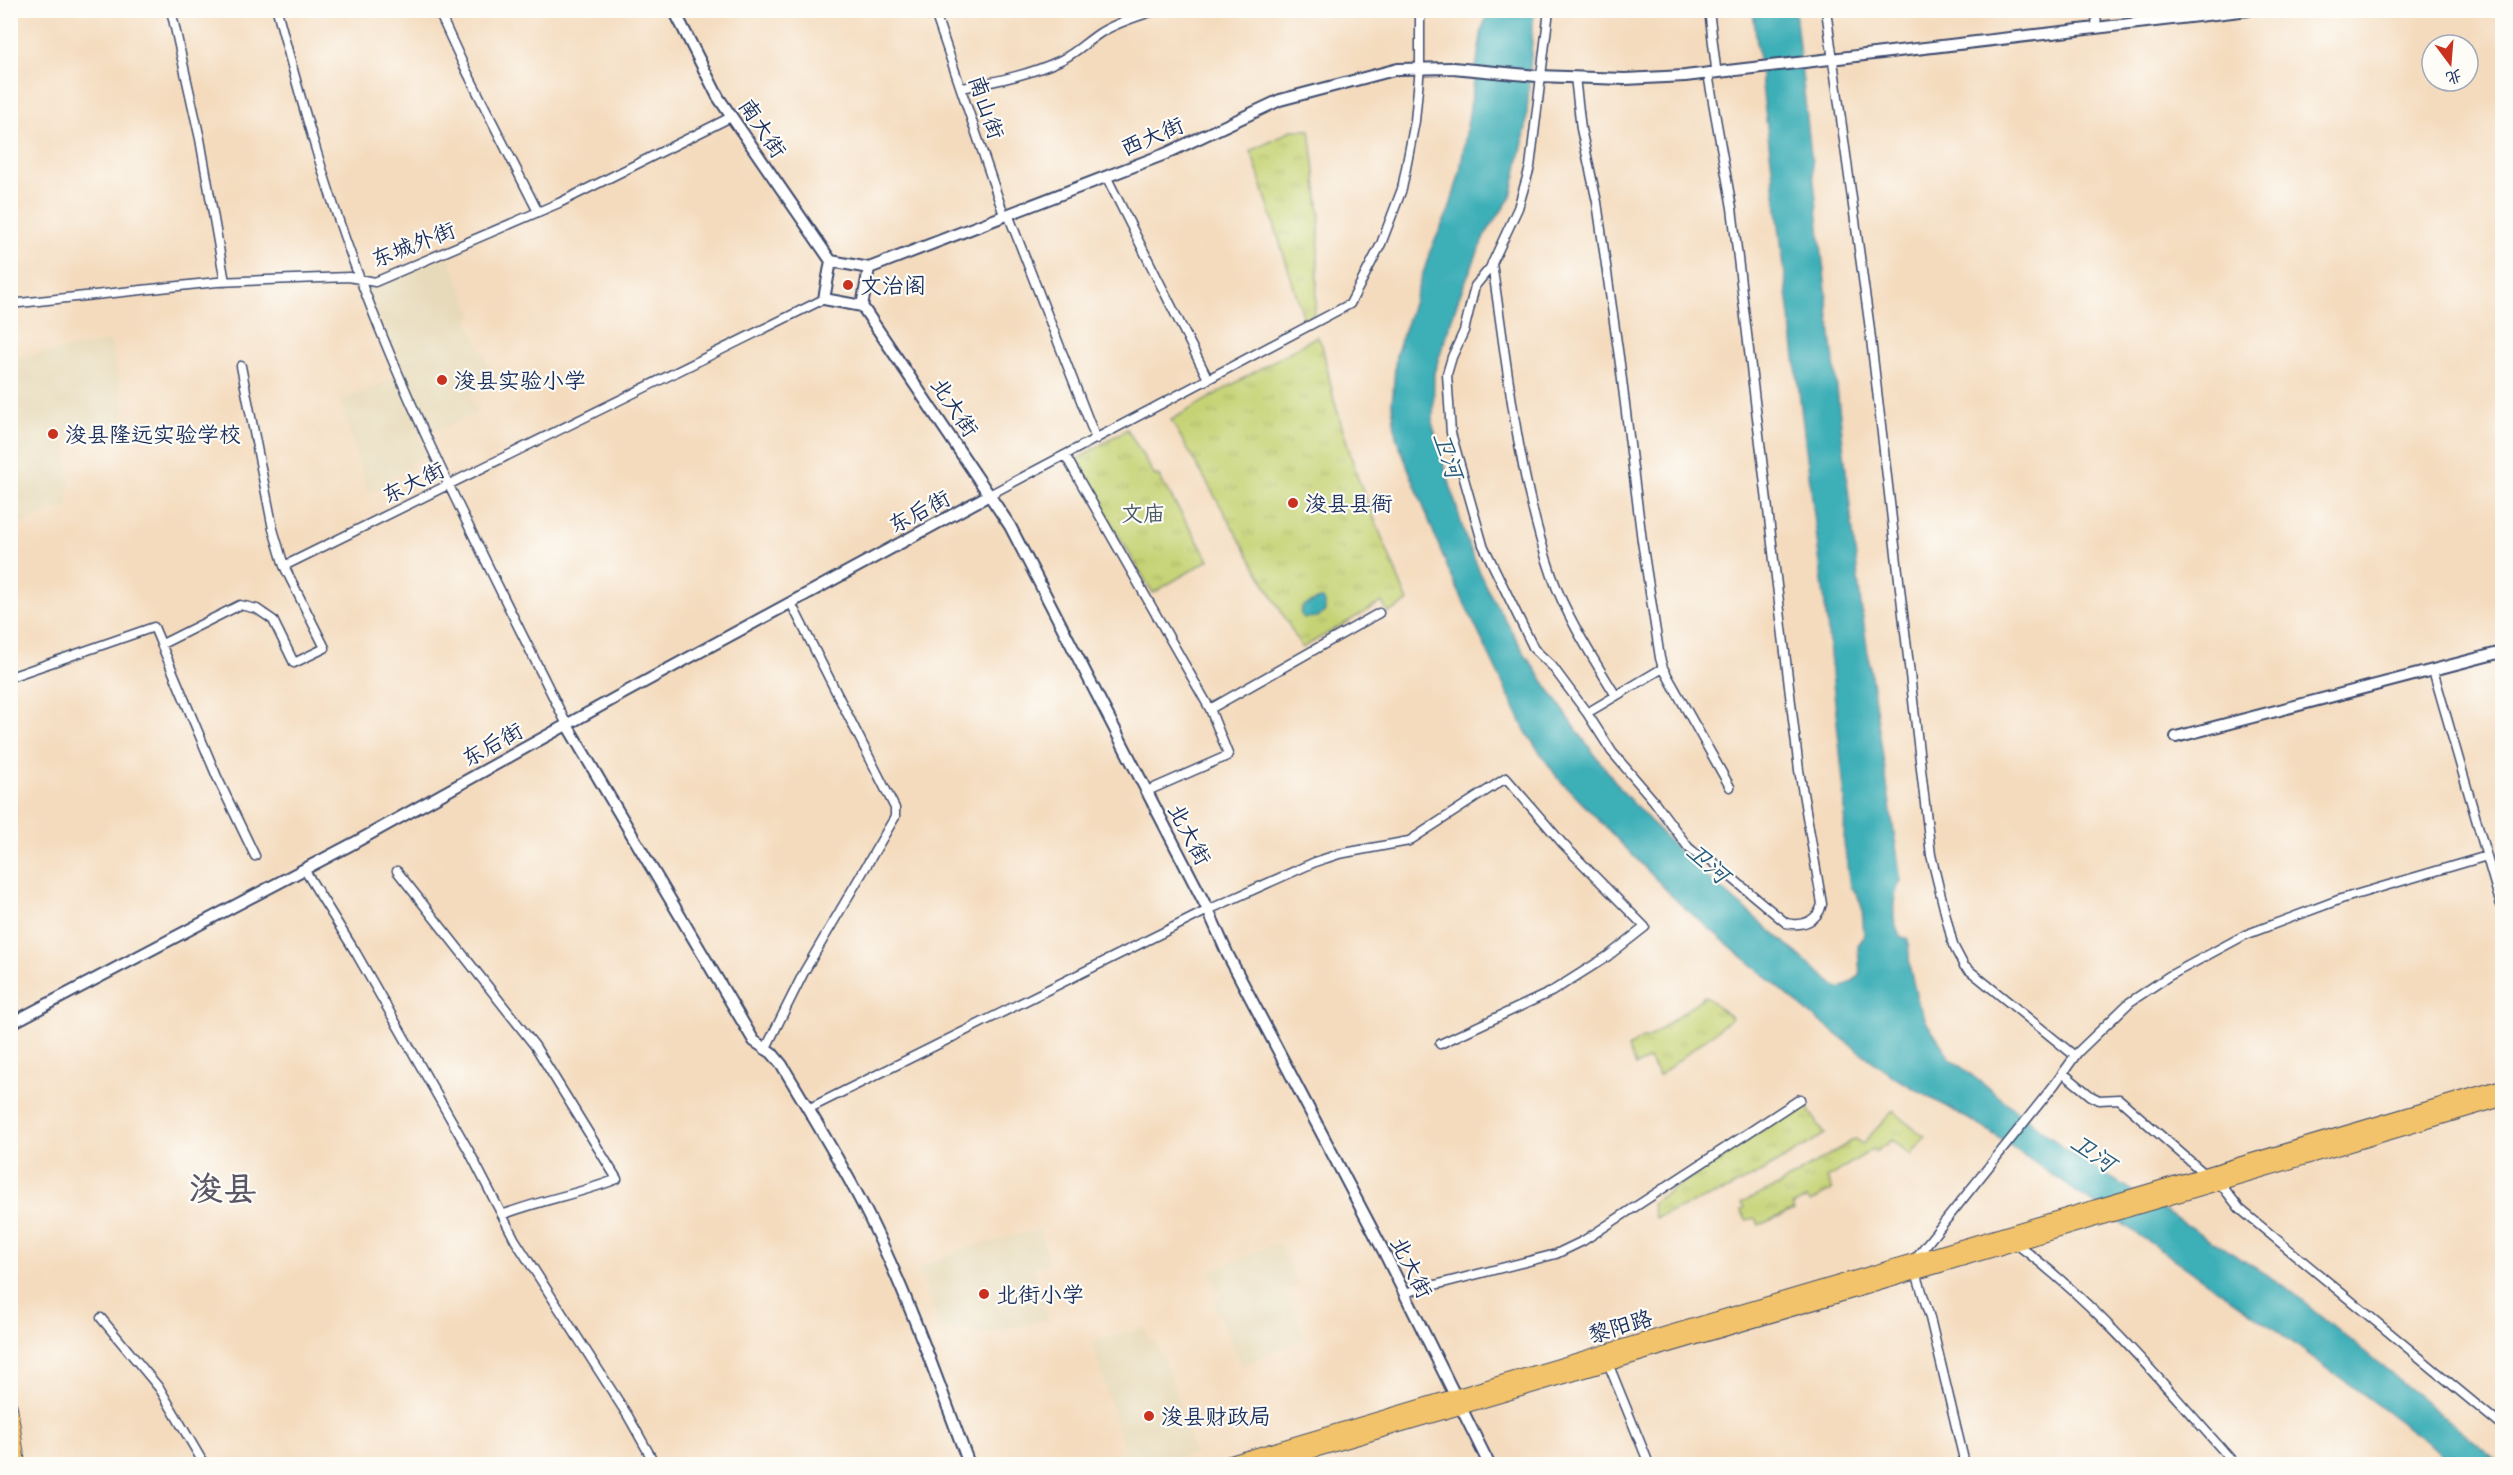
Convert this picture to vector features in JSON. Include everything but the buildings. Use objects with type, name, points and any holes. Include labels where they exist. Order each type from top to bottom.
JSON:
[{"type":"main road","points":[[2204,1179],[2502,1087]]},
{"type":"main road","points":[[2204,1179],[2219,1182],[2502,1099]]},
{"type":"main road","name":"黎阳路","points":[[1267,1464],[1458,1402],[2023,1237],[2204,1179]]},
{"type":"main road","name":"黎阳路","points":[[1227,1464],[1608,1364],[1914,1267]]},
{"type":"main road","points":[[10,1407],[18,1464]]},
{"type":"street","points":[[171,10],[200,139],[225,282]]},
{"type":"street","points":[[277,10],[303,107],[360,280],[405,391],[567,725],[754,1041],[782,1065],[846,1173],[882,1245],[921,1338],[969,1464]]},
{"type":"street","name":"南大街","points":[[674,10],[703,69],[731,117],[831,261]]},
{"type":"street","name":"南山街","points":[[934,10],[1006,215],[1096,439]]},
{"type":"street","points":[[962,88],[1017,77],[1040,69],[1064,58],[1098,34],[1156,10]]},
{"type":"street","points":[[991,494],[1350,304],[1357,294],[1402,189],[1415,122],[1420,67],[1420,10]]},
{"type":"street","points":[[1549,10],[1530,167],[1518,208],[1492,263],[1475,286],[1464,331],[1449,365],[1447,374],[1451,433],[1483,545],[1534,649],[1552,666],[1587,713],[1612,752],[1696,855],[1708,858],[1786,923],[1796,925],[1810,921],[1820,911],[1822,904],[1797,758],[1732,208],[1712,71],[1709,10]]},
{"type":"street","points":[[1826,10],[1869,322],[1931,855],[1953,945],[1964,966],[2075,1056]]},
{"type":"street","points":[[2096,28],[2097,10]]},
{"type":"street","name":"西大街","points":[[869,268],[1165,153],[1280,100],[1398,69],[1456,68],[1540,76],[1625,79],[1732,71],[2249,10]]},
{"type":"street","points":[[443,12],[462,63],[538,212]]},
{"type":"street","points":[[1575,77],[1581,129],[1597,202],[1642,541],[1664,668],[1730,787]]},
{"type":"street","name":"东城外街","points":[[10,304],[225,282],[349,277],[375,282],[538,212],[731,117]]},
{"type":"street","points":[[1106,176],[1208,379]]},
{"type":"street","points":[[831,261],[869,268],[862,306],[824,299],[831,261]]},
{"type":"street","points":[[1492,263],[1518,435],[1541,540],[1552,578],[1616,696]]},
{"type":"street","name":"东大街","points":[[285,566],[824,299]]},
{"type":"street","name":"北大街","points":[[862,306],[991,494],[1029,561],[1145,792],[1208,910],[1228,955],[1404,1293],[1489,1464]]},
{"type":"street","points":[[162,644],[240,605],[257,609],[273,620],[294,663],[325,648],[285,566],[273,530],[242,366]]},
{"type":"street","points":[[1065,455],[1210,709],[1228,754],[1145,792]]},
{"type":"street","name":"东后街","points":[[10,1024],[304,869],[991,494]]},
{"type":"street","points":[[765,1050],[804,972],[895,817],[895,808],[791,603]]},
{"type":"street","points":[[1210,709],[1379,613]]},
{"type":"street","points":[[10,677],[154,627],[217,777],[255,856]]},
{"type":"street","points":[[2176,737],[2502,652]]},
{"type":"street","points":[[1587,713],[1664,668]]},
{"type":"street","points":[[2433,670],[2502,909]]},
{"type":"street","points":[[808,1109],[1208,910],[1315,862],[1339,854],[1409,841],[1506,778],[1563,844],[1645,927],[1608,956],[1551,992],[1440,1044]]},
{"type":"street","points":[[1965,1464],[1930,1318],[1914,1267],[2075,1056],[2130,1002],[2169,976],[2245,935],[2341,899],[2487,856]]},
{"type":"street","points":[[304,869],[356,953],[502,1215],[655,1464]]},
{"type":"street","points":[[397,871],[535,1046],[617,1179],[594,1188],[526,1205],[502,1215]]},
{"type":"street","points":[[2063,1073],[2099,1100],[2118,1099],[2204,1179]]},
{"type":"street","points":[[1404,1293],[1556,1254],[1583,1241],[1800,1099]]},
{"type":"street","points":[[2219,1182],[2240,1209],[2502,1426]]},
{"type":"street","points":[[2023,1237],[2049,1268],[2134,1351],[2235,1464]]},
{"type":"street","points":[[101,1318],[160,1389],[204,1464]]},
{"type":"street","points":[[1608,1364],[1649,1464]]},
{"type":"shaded area","name":"浚县实验小学","points":[[448,255],[474,316],[468,319],[497,385],[470,396],[478,414],[419,438],[426,456],[410,462],[412,468],[392,476],[394,483],[368,493],[340,400],[404,374],[367,290]]},
{"type":"shaded area","name":"浚县隆远实验学校","points":[[111,341],[127,428],[64,439],[70,479],[67,506],[11,527],[11,358]]},
{"type":"shaded area","name":"北街小学","points":[[1040,1229],[1048,1262],[1034,1267],[1048,1320],[982,1334],[940,1329],[918,1268],[967,1248]]},
{"type":"shaded area","points":[[1279,1242],[1298,1285],[1285,1291],[1305,1338],[1241,1366],[1213,1301],[1221,1297],[1210,1271]]},
{"type":"shaded area","name":"浚县财政局","points":[[1145,1327],[1149,1340],[1154,1339],[1172,1379],[1194,1454],[1159,1464],[1128,1464],[1092,1342]]},
{"type":"green space","points":[[1291,130],[1310,130],[1320,214],[1316,304],[1313,315],[1304,319],[1251,151]]},
{"type":"green space","name":"浚县县衙","points":[[1317,336],[1322,345],[1334,400],[1357,476],[1408,602],[1388,613],[1382,602],[1302,648],[1171,420]]},
{"type":"green space","name":"文庙","points":[[1127,429],[1155,476],[1158,475],[1209,560],[1153,593],[1074,461]]},
{"type":"green space","points":[[1705,996],[1732,1018],[1659,1076],[1649,1059],[1636,1066],[1628,1048],[1642,1038],[1648,1038]]},
{"type":"green space","points":[[1804,1103],[1825,1134],[1727,1190],[1655,1218],[1652,1203]]},
{"type":"green space","points":[[1893,1111],[1925,1137],[1911,1155],[1892,1140],[1875,1152],[1873,1149],[1827,1178],[1832,1190],[1810,1202],[1807,1198],[1792,1206],[1794,1210],[1759,1225],[1755,1218],[1746,1220],[1741,1210],[1744,1208],[1741,1203],[1778,1186],[1855,1139],[1862,1144]]},
{"type":"water","points":[[1489,11],[1534,11],[1526,128],[1511,197],[1485,235],[1459,297],[1434,373],[1433,426],[1465,536],[1486,587],[1525,654],[1583,739],[1623,792],[1683,856],[1835,986],[1840,989],[1860,976],[1858,945],[1864,937],[1862,907],[1857,894],[1850,887],[1844,842],[1845,800],[1826,614],[1753,11],[1795,11],[1861,605],[1901,881],[1896,893],[1895,923],[1900,936],[1908,939],[1910,969],[1918,1003],[1927,1023],[1950,1058],[2068,1151],[2286,1287],[2501,1464],[2450,1464],[2427,1442],[2273,1328],[1986,1129],[1894,1077],[1811,1015],[1678,902],[1557,777],[1526,732],[1448,569],[1396,437],[1392,404],[1396,355],[1431,249],[1449,210],[1460,172],[1482,29]]},
{"type":"water","points":[[1323,599],[1325,603],[1325,611],[1318,617],[1304,618],[1300,613],[1303,606]]},
{"type":"place","name":"文治阁","points":[[848,285]]},
{"type":"place","name":"浚县实验小学","points":[[442,380]]},
{"type":"place","name":"浚县隆远实验学校","points":[[53,434]]},
{"type":"place","name":"浚县县衙","points":[[1293,503]]},
{"type":"place","name":"北街小学","points":[[984,1294]]},
{"type":"place","name":"浚县财政局","points":[[1149,1416]]},
{"type":"district","name":"浚县","points":[[223,1188]]},
{"type":"water label","name":"卫河","points":[[1448,455]]},
{"type":"water label","name":"卫河","points":[[1708,863]]},
{"type":"water label","name":"卫河","points":[[2093,1153]]}]
